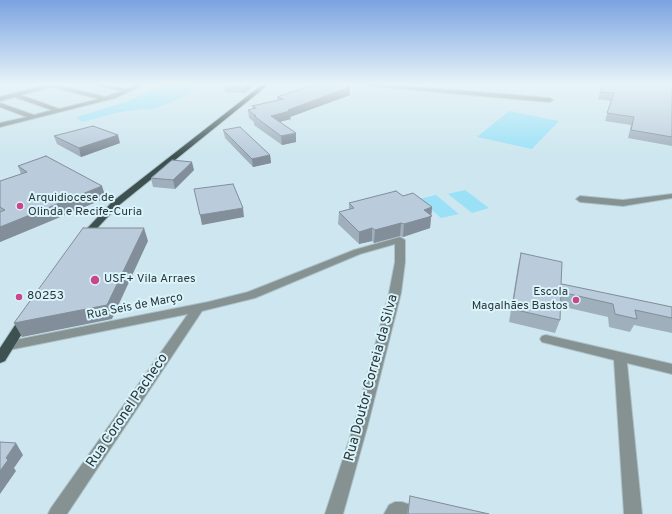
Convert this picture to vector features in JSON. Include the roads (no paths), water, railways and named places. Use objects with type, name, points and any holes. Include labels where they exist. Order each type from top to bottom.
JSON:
[{"type":"main road","points":[[76,244],[115,204],[236,108]]},
{"type":"main road","points":[[0,358],[29,313]]},
{"type":"street","points":[[8,108],[34,117]]},
{"type":"street","points":[[52,108],[60,111]]},
{"type":"street","points":[[0,125],[72,108]]},
{"type":"street","points":[[580,199],[623,203],[672,196]]},
{"type":"street","name":"Rua Seis de Março","points":[[9,345],[198,308],[251,295],[357,252],[400,240]]},
{"type":"street","name":"Rua Doutor Correia da Silva","points":[[334,514],[360,428],[395,293],[400,262],[400,240]]},
{"type":"street","name":"Rua Coronel Pacheco","points":[[57,514],[198,308]]},
{"type":"street","points":[[546,339],[672,369]]},
{"type":"street","points":[[620,356],[633,514]]},
{"type":"street","points":[[393,514],[396,511],[402,511],[414,514]]},
{"type":"place","name":"Arquidiocese de Olinda e Recife-Curia","points":[[20,206]]},
{"type":"place","name":"USF+ Vila Arraes","points":[[95,280]]},
{"type":"place","name":"80253","points":[[19,297]]},
{"type":"place","name":"Escola Magalhães Bastos","points":[[576,300]]}]
